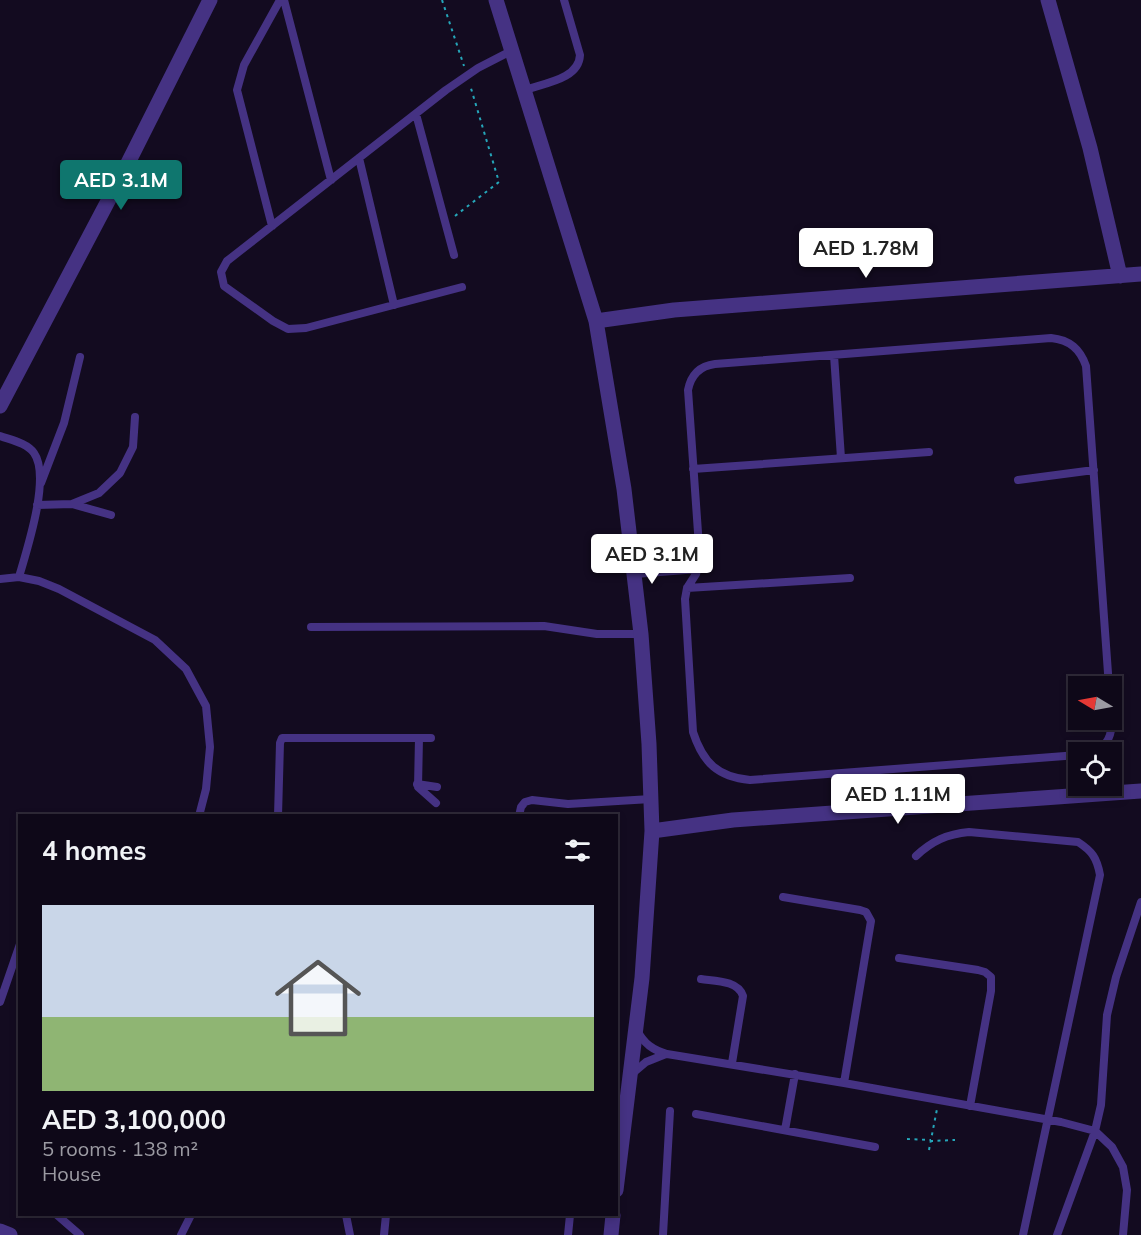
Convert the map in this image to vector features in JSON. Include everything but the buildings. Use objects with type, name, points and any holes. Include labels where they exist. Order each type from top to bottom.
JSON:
[{"type":"street","points":[[0,406],[127,165],[210,0]]},
{"type":"street","points":[[496,0],[596,321],[624,489],[635,574],[641,633],[652,831],[648,904],[636,1027],[618,1173]]},
{"type":"street","points":[[1048,0],[1090,148],[1120,276]]},
{"type":"street","points":[[596,321],[674,310],[1141,274]]},
{"type":"street","points":[[652,831],[733,820],[1141,791]]},
{"type":"street","points":[[611,1235],[614,1216]]},
{"type":"street","points":[[0,1232],[10,1235]]},
{"type":"lane","points":[[282,0],[331,180]]},
{"type":"lane","points":[[272,226],[237,90],[244,64],[282,0]]},
{"type":"lane","points":[[525,90],[567,75],[575,71],[580,64],[580,55],[564,0]]},
{"type":"lane","points":[[462,287],[306,328],[288,329],[224,286],[220,273],[227,261],[467,75],[513,50]]},
{"type":"lane","points":[[416,114],[454,255]]},
{"type":"lane","points":[[359,158],[394,305]]},
{"type":"lane","points":[[1068,756],[750,780],[734,779],[719,772],[707,761],[698,748],[693,732],[685,609],[687,588],[700,561],[688,390],[693,375],[699,369],[715,364],[1052,338],[1070,343],[1078,349],[1086,366],[1108,676]]},
{"type":"lane","points":[[834,355],[841,458]]},
{"type":"lane","points":[[40,487],[64,423],[80,357]]},
{"type":"lane","points":[[72,504],[99,493],[120,473],[133,447],[135,417]]},
{"type":"lane","points":[[0,436],[26,446],[34,453],[40,470],[37,505],[19,577]]},
{"type":"lane","points":[[693,468],[929,452]]},
{"type":"lane","points":[[1018,480],[1094,470]]},
{"type":"lane","points":[[37,505],[72,504],[111,516]]},
{"type":"lane","points":[[635,574],[698,569]]},
{"type":"lane","points":[[0,579],[19,577],[39,581],[59,589],[155,640],[186,669],[206,706],[210,747],[206,789],[200,814]]},
{"type":"lane","points":[[687,588],[850,578]]},
{"type":"lane","points":[[310,627],[544,626],[606,635],[641,633]]},
{"type":"lane","points":[[278,814],[282,738],[431,738]]},
{"type":"lane","points":[[419,738],[417,784],[419,790],[436,803]]},
{"type":"lane","points":[[417,784],[437,787]]},
{"type":"lane","points":[[519,814],[525,802],[532,800],[568,804],[651,800]]},
{"type":"lane","points":[[916,856],[940,838],[954,833],[969,832],[1077,842],[1090,849],[1098,861],[1100,875],[1023,1235]]},
{"type":"lane","points":[[783,897],[860,910],[866,912],[871,921],[844,1083]]},
{"type":"lane","points":[[1057,1235],[1095,1131],[1101,1105],[1107,1015],[1116,977],[1141,902]]},
{"type":"lane","points":[[0,1002],[18,950]]},
{"type":"lane","points":[[899,958],[978,970],[991,977],[992,991],[970,1106]]},
{"type":"lane","points":[[700,979],[733,984],[742,990],[732,1064]]},
{"type":"lane","points":[[636,1027],[648,1045],[667,1054],[795,1074],[1047,1120],[1095,1131],[1112,1147],[1123,1167],[1127,1190],[1123,1235]]},
{"type":"lane","points":[[629,1077],[646,1062],[667,1054]]},
{"type":"lane","points":[[785,1130],[795,1074]]},
{"type":"lane","points":[[663,1235],[670,1111]]},
{"type":"lane","points":[[696,1114],[875,1147]]},
{"type":"lane","points":[[58,1216],[80,1235]]},
{"type":"lane","points":[[182,1235],[190,1216]]},
{"type":"lane","points":[[346,1216],[350,1235]]},
{"type":"lane","points":[[384,1235],[386,1216]]},
{"type":"lane","points":[[568,1235],[570,1216]]},
{"type":"path","points":[[442,0],[499,182],[446,223]]},
{"type":"path","points":[[929,1150],[938,1100]]},
{"type":"path","points":[[907,1139],[955,1140]]}]
